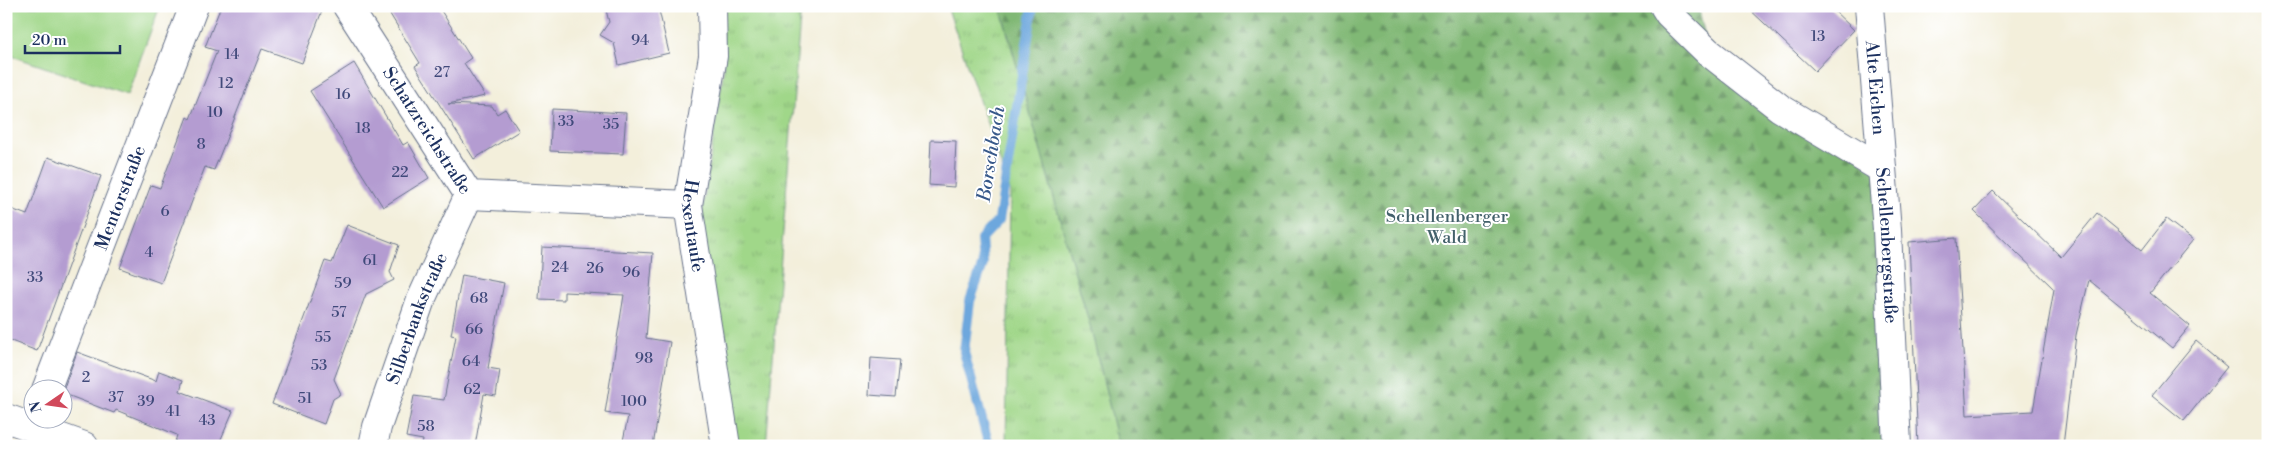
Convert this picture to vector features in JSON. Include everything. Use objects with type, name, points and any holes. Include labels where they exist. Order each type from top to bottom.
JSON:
[{"type":"street","name":"Mentorstraße","points":[[50,380],[194,6]]},
{"type":"street","name":"Schatzreichstraße","points":[[347,6],[469,195],[688,205]]},
{"type":"street","name":"Hexentaufe","points":[[712,6],[713,56],[688,205],[726,446]]},
{"type":"street","name":"Schellenbergstraße","points":[[1664,6],[1706,51],[1780,108],[1882,170],[1897,446]]},
{"type":"street","name":"Alte Eichen","points":[[1869,6],[1882,170]]},
{"type":"street","name":"Silberbankstraße","points":[[373,446],[376,427],[420,302],[469,195]]},
{"type":"street","points":[[6,418],[22,421]]},
{"type":"street","points":[[49,430],[84,446]]},
{"type":"green space","points":[[6,6],[160,6],[127,95],[6,54]]},
{"type":"green space","points":[[720,6],[801,6],[766,446],[734,446],[701,220],[724,68]]},
{"type":"green space","points":[[947,6],[1000,6],[1092,333],[1119,446],[1006,446],[1010,191]]},
{"type":"green space","name":"Schellenberger Wald","points":[[1000,6],[1661,6],[1881,176],[1894,446],[1119,446],[1092,333]]},
{"type":"green space","points":[[1667,6],[1698,6],[1706,40]]},
{"type":"building","points":[[221,6],[308,6],[322,11],[302,63],[262,49],[214,170],[205,167],[161,283],[120,268],[151,185],[160,188],[187,117],[190,119],[217,51],[205,47]]},
{"type":"building","points":[[385,6],[438,6],[471,58],[464,63],[485,96],[448,104],[492,106],[497,114],[505,109],[519,131],[474,159],[415,66],[420,63]]},
{"type":"building","points":[[605,6],[658,6],[669,53],[619,65],[614,43],[600,35],[609,22]]},
{"type":"building","points":[[1746,6],[1829,6],[1854,30],[1815,71]]},
{"type":"building","points":[[354,63],[403,145],[408,142],[429,178],[383,207],[310,91]]},
{"type":"building","points":[[552,109],[626,113],[623,154],[550,151]]},
{"type":"building","points":[[931,140],[956,141],[954,187],[929,185]]},
{"type":"building","points":[[48,157],[101,176],[37,351],[6,339],[6,207],[27,215]]},
{"type":"building","points":[[1993,191],[2061,257],[2097,213],[2142,250],[2166,219],[2193,240],[2150,293],[2190,326],[2172,348],[2089,280],[2076,335],[2063,446],[1918,446],[1909,242],[1956,238],[1967,415],[2033,411],[2054,289],[1974,211]]},
{"type":"building","points":[[347,225],[399,245],[390,272],[394,280],[366,294],[334,379],[341,394],[333,399],[324,424],[272,404],[325,261],[332,263]]},
{"type":"building","points":[[542,247],[653,253],[646,338],[670,342],[653,446],[622,446],[628,416],[605,413],[624,295],[564,292],[564,300],[539,299]]},
{"type":"building","points":[[462,275],[504,283],[488,368],[500,370],[496,396],[484,394],[475,446],[422,446],[423,440],[406,437],[414,396],[444,400],[456,336],[451,335]]},
{"type":"building","points":[[2196,341],[2227,367],[2184,421],[2152,395]]},
{"type":"building","points":[[77,352],[156,381],[159,371],[183,380],[180,391],[233,411],[218,446],[174,446],[177,435],[116,410],[114,413],[72,397],[72,380],[67,380]]},
{"type":"building","points":[[871,358],[900,360],[896,397],[869,395]]},
{"type":"waterway","name":"Borschbach","points":[[989,446],[964,352],[970,301],[983,264],[981,239],[999,220],[1033,6]]}]
